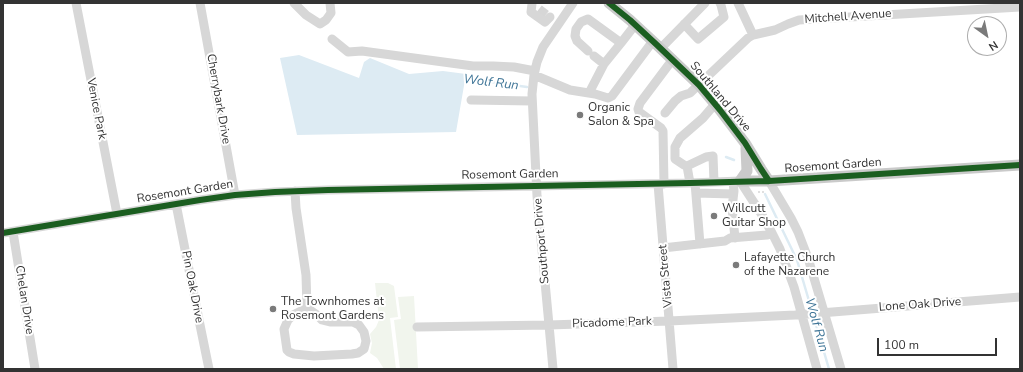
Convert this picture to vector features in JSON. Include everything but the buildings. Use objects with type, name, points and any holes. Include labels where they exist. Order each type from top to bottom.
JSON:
[{"type":"main road","name":"Southland Drive","points":[[609,3],[657,44],[699,85],[745,143],[761,169],[769,186]]},
{"type":"main road","name":"Southland Drive","points":[[737,181],[747,171],[745,143]]},
{"type":"main road","name":"Rosemont Garden","points":[[737,181],[769,186],[1020,165]]},
{"type":"street","name":"Venice Park","points":[[76,3],[117,214]]},
{"type":"street","name":"Cherrybark Drive","points":[[200,3],[235,195]]},
{"type":"street","points":[[294,3],[306,15],[320,24],[326,20],[331,13],[330,3]]},
{"type":"street","points":[[332,39],[348,52],[362,51],[473,66],[514,67],[534,73],[570,90],[589,92],[608,98],[612,96],[657,44],[684,24],[705,3]]},
{"type":"street","points":[[684,24],[698,39],[724,17],[720,3]]},
{"type":"street","points":[[738,3],[753,35]]},
{"type":"street","points":[[534,5],[531,12],[540,19],[544,22],[549,17],[559,24]]},
{"type":"street","points":[[570,7],[581,22]]},
{"type":"street","name":"Southport Drive","points":[[553,369],[537,186],[532,94],[534,73],[543,48],[570,7]]},
{"type":"street","name":"Mitchell Avenue","points":[[665,115],[675,101],[681,96],[689,94],[742,43],[753,35],[775,30],[799,20],[1020,7]]},
{"type":"street","points":[[604,64],[577,41],[575,36],[576,29],[581,22],[588,19],[621,43]]},
{"type":"street","points":[[589,92],[604,64],[635,25]]},
{"type":"street","points":[[661,128],[640,112],[638,107],[672,59]]},
{"type":"street","points":[[470,100],[532,101]]},
{"type":"street","points":[[675,158],[675,147],[680,138],[703,118],[715,104]]},
{"type":"street","name":"Vista Street","points":[[665,115],[661,128],[663,131],[661,184],[663,248],[673,369]]},
{"type":"street","points":[[687,166],[706,157],[713,156],[714,182]]},
{"type":"street","points":[[663,158],[675,158],[687,166],[696,193],[700,244]]},
{"type":"street","name":"Rosemont Garden","points":[[3,233],[235,195],[295,191],[661,184],[737,181]]},
{"type":"street","points":[[735,238],[732,208],[733,194],[737,181]]},
{"type":"street","points":[[737,181],[772,233],[787,267],[804,314],[817,369]]},
{"type":"street","points":[[769,186],[777,194],[798,232],[808,258],[841,369]]},
{"type":"street","points":[[295,191],[296,208],[302,239],[306,275],[307,308]]},
{"type":"street","points":[[696,193],[733,194]]},
{"type":"street","name":"Pin Oak Drive","points":[[176,204],[210,369]]},
{"type":"street","name":"Chelan Drive","points":[[13,232],[35,369]]},
{"type":"street","points":[[663,248],[725,241],[730,238],[772,233]]},
{"type":"street","name":"Lone Oak Drive","points":[[804,314],[1020,297]]},
{"type":"street","points":[[307,308],[322,320],[330,322],[353,322],[359,324],[364,332],[366,341],[364,349],[358,353],[352,354],[314,356],[294,354],[286,350],[284,329],[288,320],[293,315],[307,308]]},
{"type":"street","name":"Picadome Park","points":[[417,327],[550,325],[804,314]]},
{"type":"path","points":[[755,192],[769,186]]},
{"type":"shaded area","points":[[299,55],[359,78],[364,62],[370,58],[409,74],[443,71],[466,74],[456,132],[297,135],[280,58]]},
{"type":"shaded area","points":[[375,283],[388,283],[394,286],[398,317],[390,318],[396,369],[384,369],[377,358],[370,353],[372,343],[370,334],[376,327],[379,320]]},
{"type":"shaded area","points":[[414,296],[418,369],[400,369],[394,320],[401,319],[398,297]]},
{"type":"waterway","name":"Wolf Run","points":[[463,78],[527,87]]},
{"type":"waterway","name":"Wolf Run","points":[[726,157],[734,160]]},
{"type":"waterway","name":"Wolf Run","points":[[765,194],[797,260],[829,369]]},
{"type":"tunnel","points":[[539,9],[548,16]]},
{"type":"cycle path","points":[[609,3],[630,20],[699,85],[745,143],[769,181]]},
{"type":"cycle path","points":[[3,233],[200,200],[235,195],[275,192],[769,181],[1020,165]]},
{"type":"place","name":"Organic Salon & Spa","points":[[580,115]]},
{"type":"place","name":"Willcutt Guitar Shop","points":[[714,216]]},
{"type":"place","name":"Lafayette Church of the Nazarene","points":[[736,265]]},
{"type":"place","name":"The Townhomes at Rosemont Gardens","points":[[273,309]]}]
